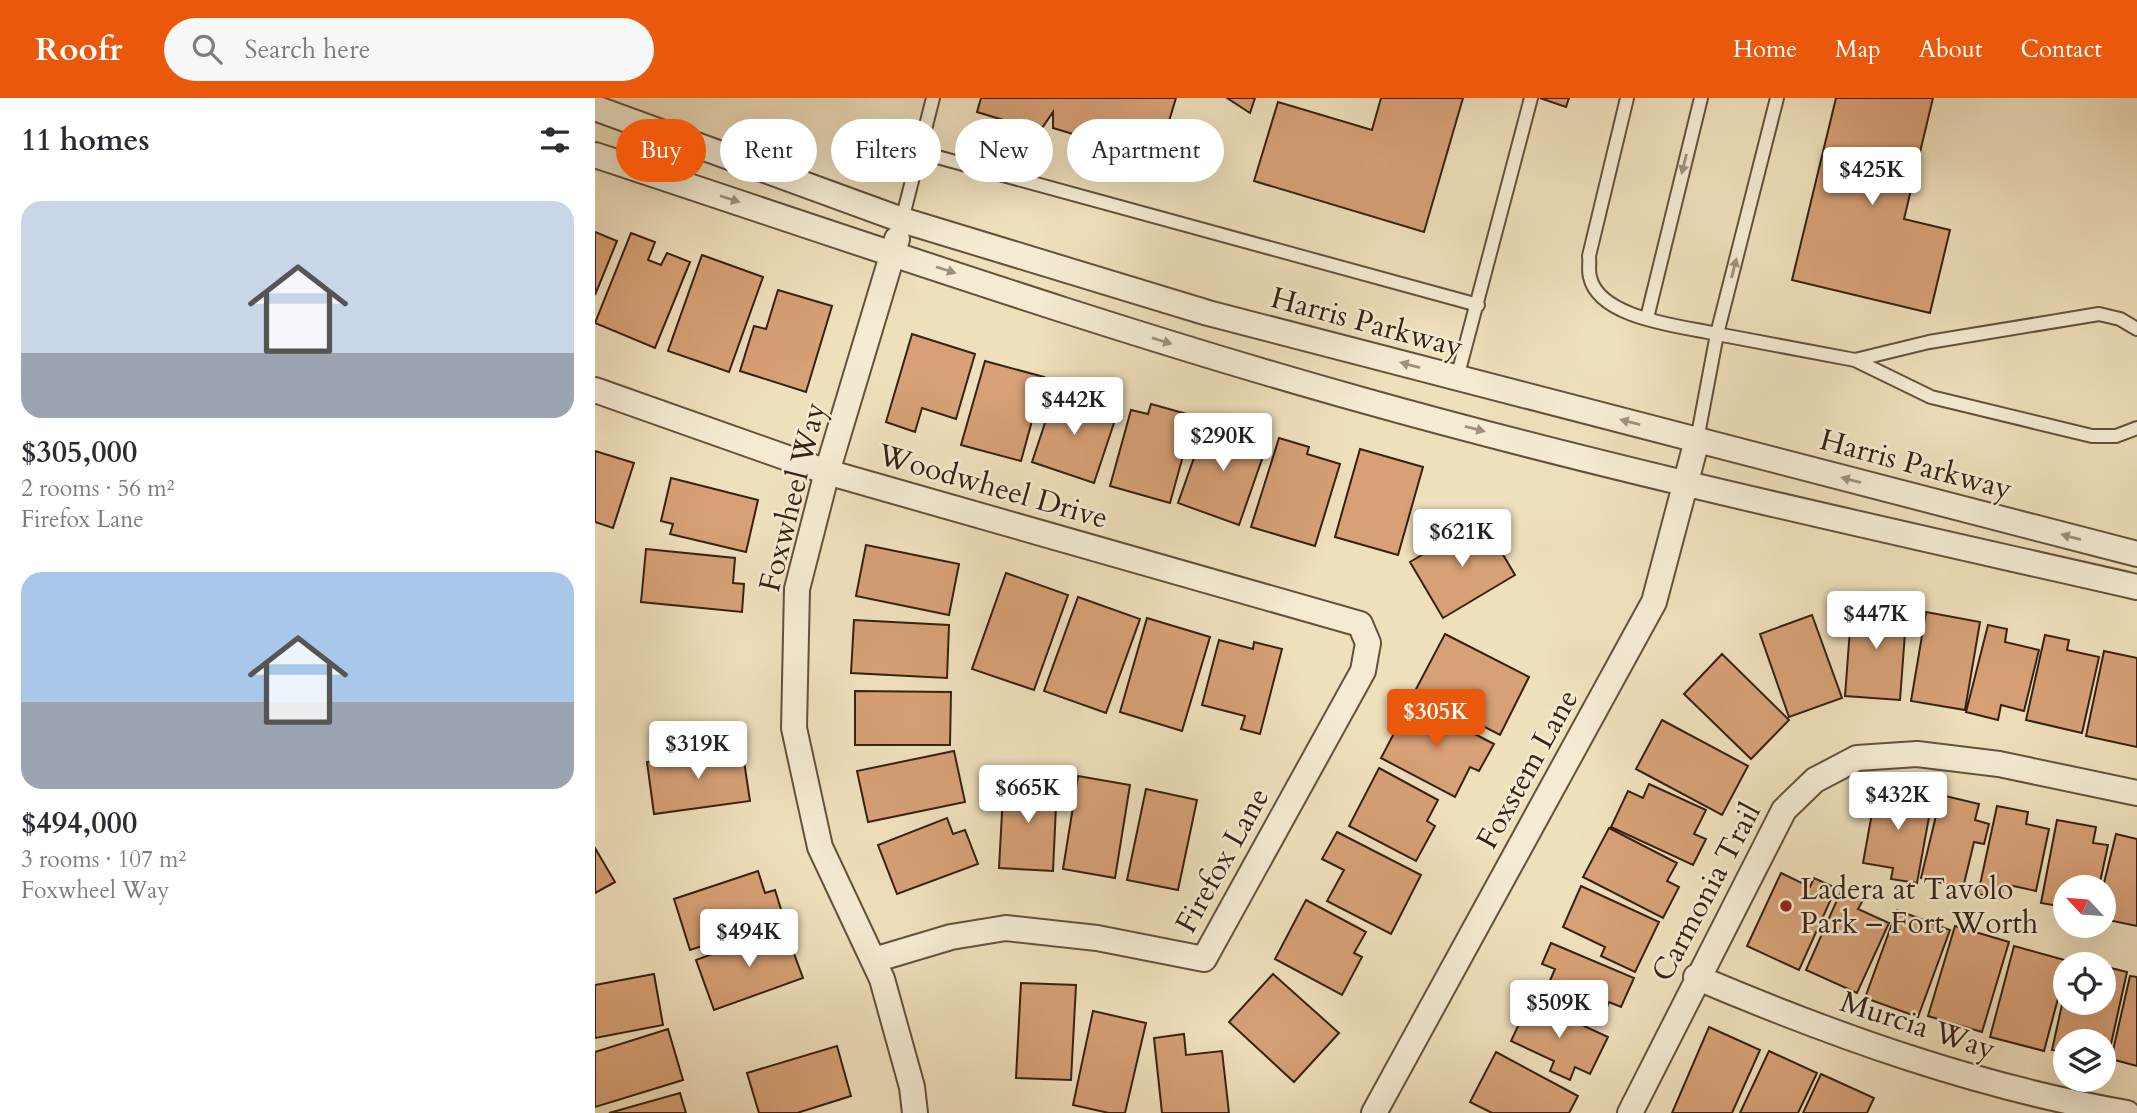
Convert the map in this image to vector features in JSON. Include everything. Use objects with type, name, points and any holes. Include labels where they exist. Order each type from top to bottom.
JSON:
[{"type":"street","name":"Harris Parkway","points":[[595,108],[902,220],[1208,313],[2137,554]]},
{"type":"street","points":[[595,155],[1124,329],[1350,397],[1685,483],[2137,587]]},
{"type":"street","name":"Foxwheel Way","points":[[902,220],[827,472],[797,589],[794,728],[820,847],[882,979],[902,1051],[915,1113]]},
{"type":"street","name":"Woodwheel Drive","points":[[595,390],[827,472],[1360,624],[1368,643]]},
{"type":"street","name":"Foxstem Lane","points":[[1374,1113],[1654,602],[1697,440]]},
{"type":"street","name":"Firefox Lane","points":[[874,960],[951,937],[1006,928],[1097,939],[1205,959],[1363,671],[1368,643]]},
{"type":"street","name":"Carmonia Trail","points":[[1630,1113],[1696,977],[1784,810],[1815,780],[1857,758],[1917,754],[1999,764],[2137,793]]},
{"type":"street","name":"Murcia Way","points":[[1696,977],[1775,1010],[2048,1106],[2127,1113]]},
{"type":"lane","points":[[928,119],[933,98]]},
{"type":"lane","points":[[1457,378],[1531,98]]},
{"type":"lane","points":[[1627,98],[1590,256],[1590,279],[1604,300],[1623,313],[1855,360],[1931,397],[2092,436],[2116,436],[2137,428]]},
{"type":"lane","points":[[1647,318],[1700,98]]},
{"type":"lane","points":[[1697,440],[1717,334],[1777,98]]},
{"type":"lane","points":[[941,158],[1478,305]]},
{"type":"lane","points":[[902,220],[912,182]]},
{"type":"lane","points":[[1855,360],[1929,342],[2099,314],[2120,319],[2137,329]]},
{"type":"building","points":[[981,98],[1176,98],[1170,119],[1067,119],[1067,132],[1053,128],[1053,112],[1048,119],[1000,119],[977,112]]},
{"type":"building","points":[[1227,98],[1255,98],[1250,113]]},
{"type":"building","points":[[1381,98],[1463,98],[1424,232],[1254,181],[1278,102],[1372,130]]},
{"type":"building","points":[[1540,98],[1569,98],[1566,107]]},
{"type":"building","points":[[1836,98],[1933,98],[1904,219],[1950,230],[1930,313],[1792,280]]},
{"type":"building","points":[[595,232],[617,241],[595,295]]},
{"type":"building","points":[[631,233],[655,242],[648,260],[661,265],[667,253],[690,262],[655,348],[595,323]]},
{"type":"building","points":[[702,255],[763,277],[729,372],[668,351]]},
{"type":"building","points":[[778,290],[832,306],[806,392],[740,371],[754,326],[766,329]]},
{"type":"building","points":[[912,334],[975,354],[956,419],[922,408],[915,432],[886,422]]},
{"type":"building","points":[[985,361],[1044,377],[1021,461],[961,445]]},
{"type":"building","points":[[1056,390],[1094,403],[1092,409],[1116,417],[1094,483],[1032,462]]},
{"type":"building","points":[[1151,404],[1194,416],[1170,503],[1110,486],[1131,410],[1148,414]]},
{"type":"building","points":[[1207,421],[1268,442],[1239,525],[1178,503]]},
{"type":"building","points":[[1279,438],[1309,447],[1307,454],[1340,464],[1315,546],[1251,527]]},
{"type":"building","points":[[1360,449],[1423,467],[1398,555],[1335,537]]},
{"type":"building","points":[[595,451],[634,463],[613,528],[595,522]]},
{"type":"building","points":[[671,478],[758,500],[746,552],[670,534],[673,524],[661,521]]},
{"type":"building","points":[[1482,519],[1515,575],[1443,618],[1410,562]]},
{"type":"building","points":[[866,545],[959,564],[949,615],[856,596]]},
{"type":"building","points":[[646,549],[735,558],[733,583],[744,584],[742,612],[641,602]]},
{"type":"building","points":[[1006,573],[1068,595],[1034,690],[972,669]]},
{"type":"building","points":[[1078,597],[1140,619],[1106,713],[1044,691]]},
{"type":"building","points":[[1852,602],[1907,606],[1900,700],[1845,696]]},
{"type":"building","points":[[1926,612],[1980,622],[1965,710],[1911,701]]},
{"type":"building","points":[[1812,615],[1842,698],[1789,717],[1760,634]]},
{"type":"building","points":[[1147,618],[1210,637],[1182,731],[1120,712]]},
{"type":"building","points":[[854,620],[949,625],[947,678],[851,673]]},
{"type":"building","points":[[1988,625],[2007,629],[2005,642],[2039,650],[2024,711],[2001,705],[1998,720],[1966,712]]},
{"type":"building","points":[[1445,634],[1529,677],[1500,735],[1415,691]]},
{"type":"building","points":[[2045,635],[2069,640],[2067,650],[2099,657],[2082,733],[2026,720]]},
{"type":"building","points":[[1219,640],[1253,649],[1254,642],[1282,649],[1260,734],[1241,729],[1245,716],[1202,705]]},
{"type":"building","points":[[2104,651],[2137,658],[2137,747],[2086,736]]},
{"type":"building","points":[[1722,654],[1789,720],[1751,759],[1684,694]]},
{"type":"building","points":[[855,691],[951,692],[950,745],[855,745]]},
{"type":"building","points":[[1411,701],[1494,744],[1479,771],[1470,767],[1455,797],[1381,758]]},
{"type":"building","points":[[1662,720],[1748,766],[1722,815],[1636,769]]},
{"type":"building","points":[[742,748],[750,801],[654,814],[647,762]]},
{"type":"building","points":[[954,751],[965,802],[868,822],[857,771]]},
{"type":"building","points":[[1379,768],[1438,800],[1427,821],[1435,826],[1416,861],[1349,826]]},
{"type":"building","points":[[1004,776],[1032,777],[1032,784],[1057,785],[1053,871],[999,868]]},
{"type":"building","points":[[1078,776],[1130,785],[1115,878],[1063,869]]},
{"type":"building","points":[[1649,784],[1706,810],[1694,834],[1706,839],[1693,865],[1611,827],[1628,791],[1643,798]]},
{"type":"building","points":[[1877,785],[1933,795],[1917,883],[1891,879],[1893,868],[1863,863]]},
{"type":"building","points":[[1146,789],[1197,800],[1178,890],[1127,880]]},
{"type":"building","points":[[1941,795],[1979,804],[1975,820],[1989,824],[1984,844],[1974,842],[1963,888],[1921,878]]},
{"type":"building","points":[[1997,806],[2028,812],[2026,824],[2049,829],[2036,891],[2004,884],[2001,899],[1978,894]]},
{"type":"building","points":[[947,818],[953,834],[965,830],[978,864],[897,894],[878,845]]},
{"type":"building","points":[[2057,820],[2096,827],[2093,843],[2108,845],[2102,875],[2053,875],[2053,905],[2041,903]]},
{"type":"building","points":[[1609,828],[1677,863],[1667,881],[1679,887],[1663,918],[1583,877]]},
{"type":"building","points":[[1337,832],[1421,875],[1391,934],[1327,901],[1344,870],[1322,859]]},
{"type":"building","points":[[2116,834],[2137,839],[2137,926],[2116,922],[2116,875],[2106,875]]},
{"type":"building","points":[[595,848],[615,882],[595,893]]},
{"type":"building","points":[[758,871],[765,893],[775,890],[784,919],[690,950],[674,899]]},
{"type":"building","points":[[1781,873],[1810,887],[1814,878],[1836,888],[1799,970],[1747,946]]},
{"type":"building","points":[[1581,886],[1659,922],[1635,972],[1601,956],[1605,947],[1563,927]]},
{"type":"building","points":[[1841,891],[1863,900],[1858,909],[1889,923],[1857,993],[1806,970]]},
{"type":"building","points":[[1306,900],[1366,932],[1354,953],[1362,957],[1342,995],[1275,959]]},
{"type":"building","points":[[1897,910],[1950,930],[1918,1017],[1865,998]]},
{"type":"building","points":[[1955,926],[2009,942],[1982,1032],[1928,1016]]},
{"type":"building","points":[[784,927],[803,978],[714,1010],[696,960]]},
{"type":"building","points":[[1551,943],[1634,978],[1621,1007],[1609,1002],[1600,1024],[1542,999],[1555,969],[1542,964]]},
{"type":"building","points":[[2014,946],[2053,957],[2054,1015],[2044,1051],[1990,1037]]},
{"type":"building","points":[[2116,969],[2127,972],[2114,1029],[2057,1029],[2060,1015],[2116,1015]]},
{"type":"building","points":[[654,974],[663,1025],[595,1038],[595,985]]},
{"type":"building","points":[[1273,974],[1339,1033],[1294,1082],[1229,1022]]},
{"type":"building","points":[[2130,976],[2137,977],[2137,1066],[2116,1060],[2116,1037]]},
{"type":"building","points":[[1021,983],[1076,985],[1071,1080],[1016,1078]]},
{"type":"building","points":[[1530,1001],[1608,1037],[1590,1074],[1575,1067],[1570,1080],[1550,1071],[1554,1061],[1511,1041]]},
{"type":"building","points":[[1093,1011],[1146,1023],[1125,1113],[1109,1113],[1073,1105]]},
{"type":"building","points":[[1709,1027],[1760,1050],[1732,1113],[1672,1113]]},
{"type":"building","points":[[668,1029],[683,1080],[595,1107],[595,1052]]},
{"type":"building","points":[[1184,1034],[1186,1055],[1222,1051],[1229,1113],[1162,1113],[1154,1038]]},
{"type":"building","points":[[837,1046],[851,1096],[797,1113],[759,1113],[747,1073]]},
{"type":"building","points":[[1769,1051],[1817,1073],[1798,1113],[1740,1113]]},
{"type":"building","points":[[1496,1052],[1578,1096],[1569,1113],[1492,1113],[1470,1102]]},
{"type":"building","points":[[1821,1074],[1874,1098],[1867,1113],[1803,1113]]},
{"type":"building","points":[[680,1093],[686,1113],[609,1113]]},
{"type":"place","name":"Ladera at Tavolo Park – Fort Worth","points":[[1786,906]]}]
